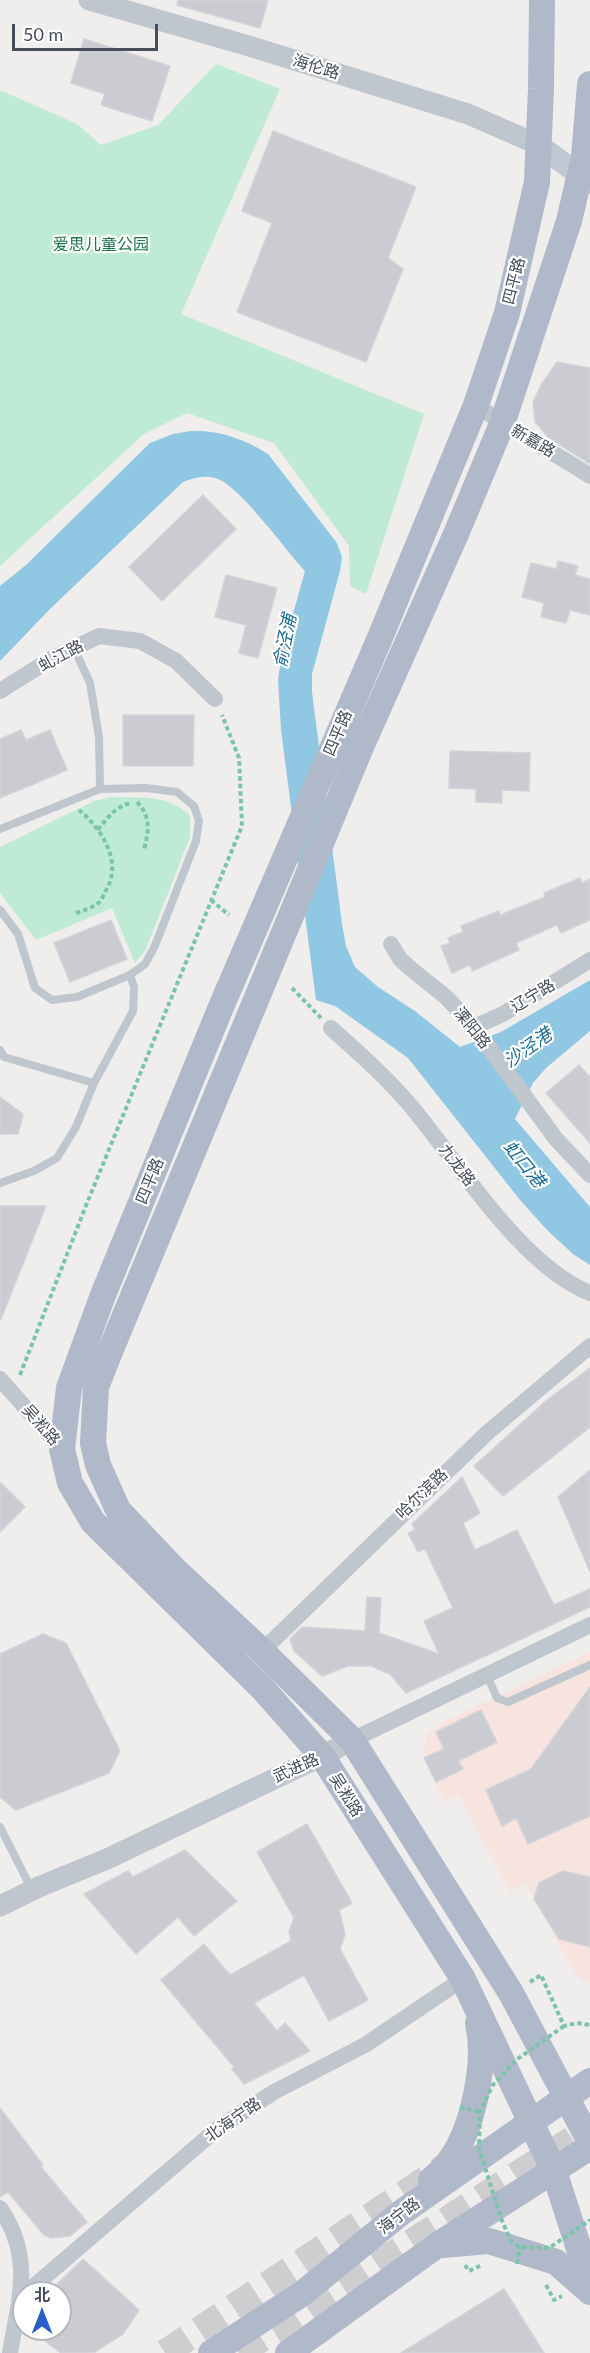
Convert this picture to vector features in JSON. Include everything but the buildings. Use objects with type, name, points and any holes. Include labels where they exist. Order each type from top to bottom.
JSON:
[{"type":"main road","name":"四平路","points":[[62,1449],[69,1388],[103,1295],[221,1007],[476,405],[507,313],[537,182],[542,0]]},
{"type":"main road","name":"四平路","points":[[93,1443],[96,1387],[361,747],[456,534],[502,424],[586,169],[590,84]]},
{"type":"main road","name":"海伦路","points":[[539,145],[586,169]]},
{"type":"main road","name":"吴淞路","points":[[93,1443],[98,1465],[118,1510],[174,1569],[262,1651],[352,1740],[511,1993],[590,2142]]},
{"type":"main road","name":"吴淞路","points":[[62,1449],[70,1483],[93,1522],[256,1682],[322,1756],[468,1988],[554,2171],[590,2283]]},
{"type":"main road","points":[[402,2211],[448,2162],[460,2142],[468,2121],[482,2064],[481,2035],[468,1988]]},
{"type":"main road","name":"海宁路","points":[[211,2353],[303,2293],[402,2211],[590,2081]]},
{"type":"main road","points":[[288,2353],[436,2246],[590,2147]]},
{"type":"main road","points":[[436,2246],[489,2241],[556,2262],[590,2292]]},
{"type":"street","name":"海伦路","points":[[89,0],[249,46],[468,114],[539,145]]},
{"type":"street","name":"新嘉路","points":[[476,405],[502,424],[590,476]]},
{"type":"street","name":"虬江路","points":[[0,692],[51,659],[99,636],[140,641],[176,661],[215,699]]},
{"type":"street","name":"溧阳路","points":[[391,944],[400,959],[446,997],[478,1033],[556,1139],[590,1175]]},
{"type":"street","name":"辽宁路","points":[[478,1033],[503,1014],[590,960]]},
{"type":"street","name":"九龙路","points":[[331,1028],[373,1065],[409,1104],[472,1185],[528,1249],[550,1269],[590,1293]]},
{"type":"street","name":"哈尔滨路","points":[[262,1651],[487,1432],[590,1346]]},
{"type":"street","name":"吴淞路","points":[[0,1379],[62,1449]]},
{"type":"street","name":"武进路","points":[[0,1906],[107,1859],[590,1625]]},
{"type":"street","name":"北海宁路","points":[[40,2281],[217,2129],[274,2092],[468,1988]]},
{"type":"street","points":[[0,2208],[15,2233],[23,2281]]},
{"type":"lane","points":[[74,648],[90,683],[99,737],[100,789]]},
{"type":"lane","points":[[0,829],[100,789],[137,788],[177,792],[194,806],[199,821],[196,841],[154,948],[145,964],[130,975],[77,997],[52,999],[35,988],[18,934],[0,910]]},
{"type":"lane","points":[[0,1183],[34,1171],[57,1158],[76,1127],[94,1083],[133,1011],[134,987],[130,975]]},
{"type":"lane","points":[[0,1050],[4,1057],[94,1083]]},
{"type":"lane","points":[[486,1674],[497,1698],[508,1702],[590,1665]]},
{"type":"lane","points":[[0,1827],[32,1890]]},
{"type":"path","points":[[13,1393],[87,1203],[242,826],[239,758],[230,730],[215,699]]},
{"type":"path","points":[[136,802],[137,788]]},
{"type":"path","points":[[69,801],[98,830],[111,850],[110,885],[99,903],[76,914]]},
{"type":"path","points":[[98,830],[111,813],[121,806],[136,802]]},
{"type":"path","points":[[136,802],[145,810],[147,820],[148,834],[144,849]]},
{"type":"path","points":[[211,900],[229,915]]},
{"type":"path","points":[[292,988],[331,1028]]},
{"type":"path","points":[[511,1993],[541,1975],[564,2026]]},
{"type":"path","points":[[590,2025],[577,2023],[564,2026],[516,2060],[499,2077],[492,2086],[480,2112],[479,2149],[507,2234],[511,2241],[520,2247],[549,2248],[590,2220]]},
{"type":"path","points":[[460,2107],[480,2112]]},
{"type":"path","points":[[517,2264],[520,2247]]},
{"type":"shaded area","points":[[590,1652],[590,1983],[582,1979],[571,1967],[526,1884],[510,1892],[459,1796],[444,1802],[425,1762],[424,1750],[428,1732],[446,1721]]},
{"type":"green space","name":"爱思儿童公园","points":[[216,64],[280,89],[181,314],[424,414],[366,594],[350,586],[349,546],[274,443],[187,413],[144,434],[0,566],[0,90],[77,124],[101,145],[158,125]]},
{"type":"green space","points":[[112,797],[164,801],[182,809],[190,816],[190,837],[146,949],[135,963],[112,908],[36,940],[0,893],[0,847],[94,801]]},
{"type":"water","points":[[190,431],[230,436],[268,454],[337,543],[342,557],[312,674],[312,692],[342,924],[346,946],[355,967],[378,987],[415,1011],[460,1047],[501,1032],[590,980],[590,1031],[546,1068],[533,1083],[515,1119],[590,1207],[590,1265],[573,1254],[548,1231],[520,1200],[408,1058],[335,1006],[316,1000],[281,730],[278,680],[282,653],[305,571],[249,504],[225,483],[215,478],[199,477],[183,482],[50,609],[0,661],[0,586],[26,565],[150,443],[173,434]]},
{"type":"tunnel","points":[[239,2353],[590,2128]]},
{"type":"tunnel","points":[[165,2353],[449,2164]]},
{"type":"water label","name":"俞泾浦","points":[[285,641]]},
{"type":"water label","name":"沙泾港","points":[[528,1048]]},
{"type":"water label","name":"虹口港","points":[[524,1164]]}]
